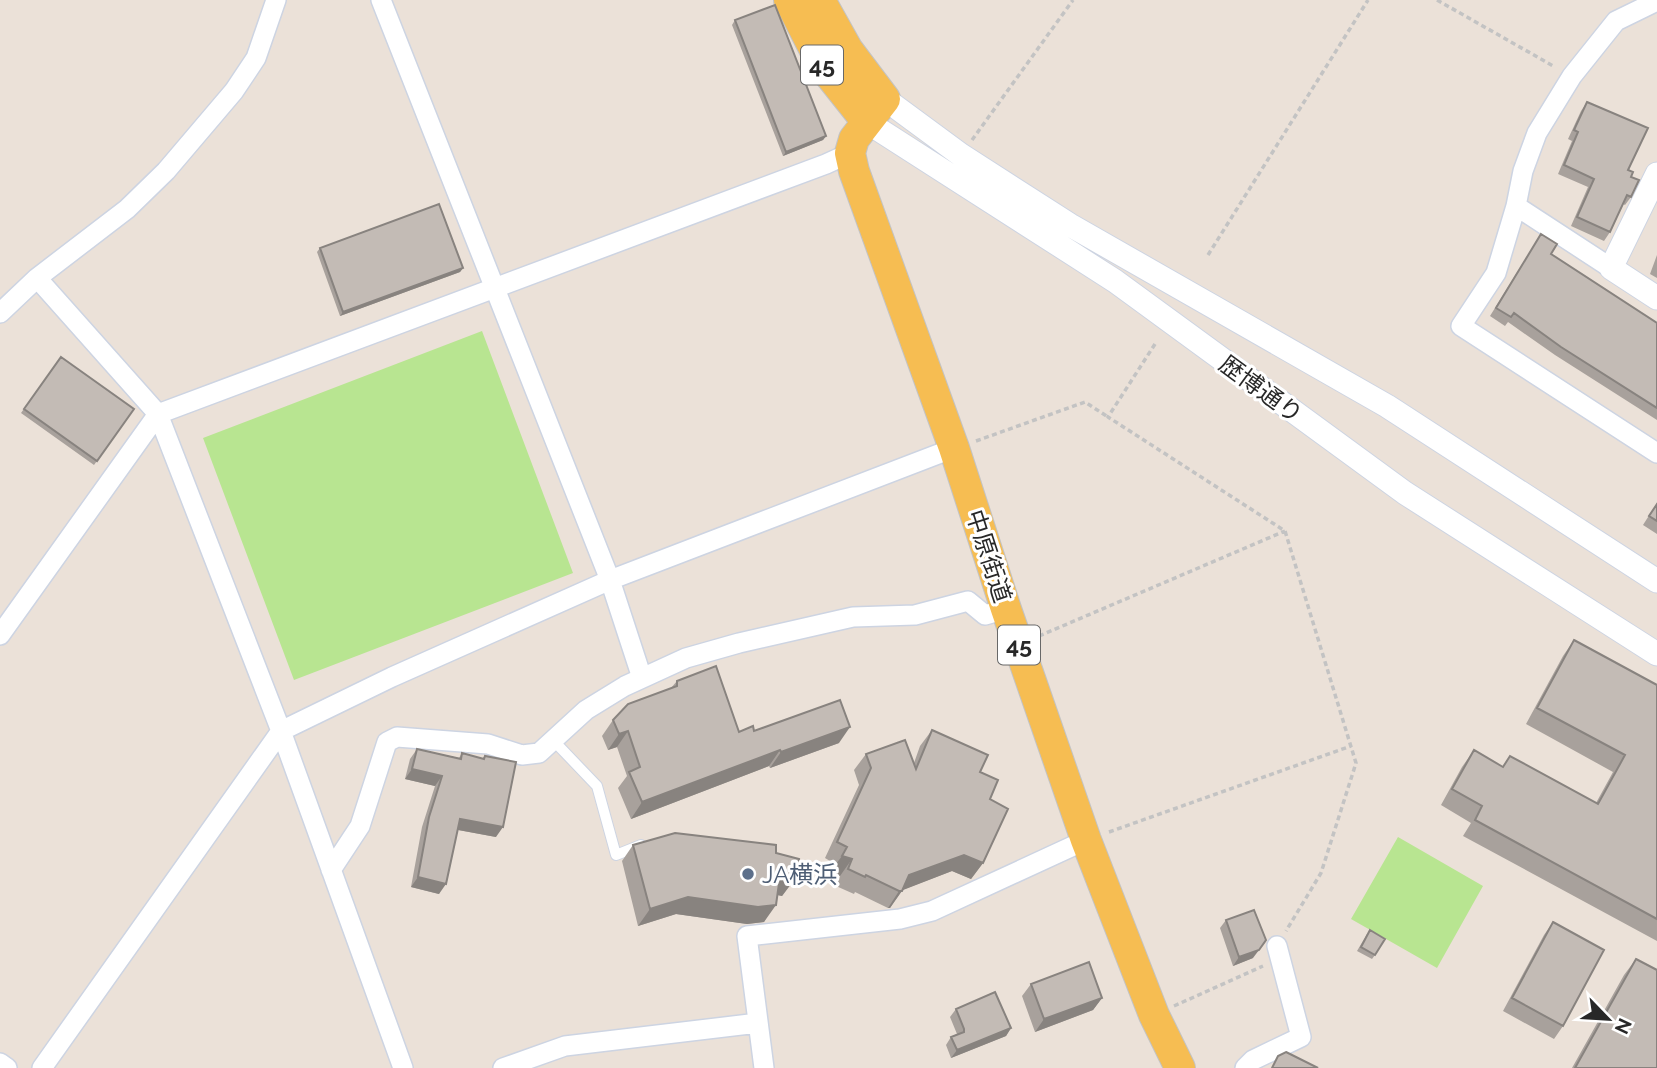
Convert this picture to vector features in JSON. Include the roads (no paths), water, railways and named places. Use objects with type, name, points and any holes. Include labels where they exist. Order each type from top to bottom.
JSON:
[{"type":"main road","name":"45","points":[[789,0],[824,68],[876,111]]},
{"type":"main road","name":"45","points":[[820,0],[848,50],[876,111]]},
{"type":"main road","points":[[849,153],[855,139],[876,111]]},
{"type":"main road","name":"中原街道","points":[[849,153],[954,448],[1086,840],[1154,1015],[1180,1068]]},
{"type":"street","points":[[0,313],[37,278],[127,209],[183,151],[234,91],[256,58],[276,0]]},
{"type":"street","points":[[381,0],[610,580],[642,677]]},
{"type":"street","points":[[1657,1],[1616,20],[1572,76],[1537,133],[1523,171],[1516,206],[1496,273],[1461,326],[1657,453]]},
{"type":"street","name":"歴博通り","points":[[876,111],[961,155],[1070,225],[1387,406],[1657,580]]},
{"type":"street","name":"歴博通り","points":[[876,111],[1405,493],[1657,654]]},
{"type":"street","points":[[0,635],[158,414],[495,290],[849,153]]},
{"type":"street","points":[[1611,268],[1657,174]]},
{"type":"street","points":[[1516,206],[1657,298]]},
{"type":"street","points":[[37,278],[158,414],[281,731],[402,1068]]},
{"type":"street","points":[[42,1068],[281,731],[392,677],[610,580],[954,448]]},
{"type":"street","points":[[331,870],[360,826],[387,743],[397,737],[488,744],[522,755],[539,753],[586,710],[642,677],[686,658],[853,617],[915,615],[968,601],[985,615],[1006,609]]},
{"type":"street","points":[[764,1068],[747,936],[900,919],[932,911],[1086,840]]},
{"type":"street","points":[[1245,1068],[1253,1060],[1301,1037],[1276,946]]},
{"type":"street","points":[[503,1068],[565,1046],[758,1023]]},
{"type":"street","points":[[0,1063],[7,1068]]},
{"type":"lane","points":[[553,740],[597,786],[616,855],[647,842]]},
{"type":"place","name":"JA横浜","points":[[748,874]]}]
